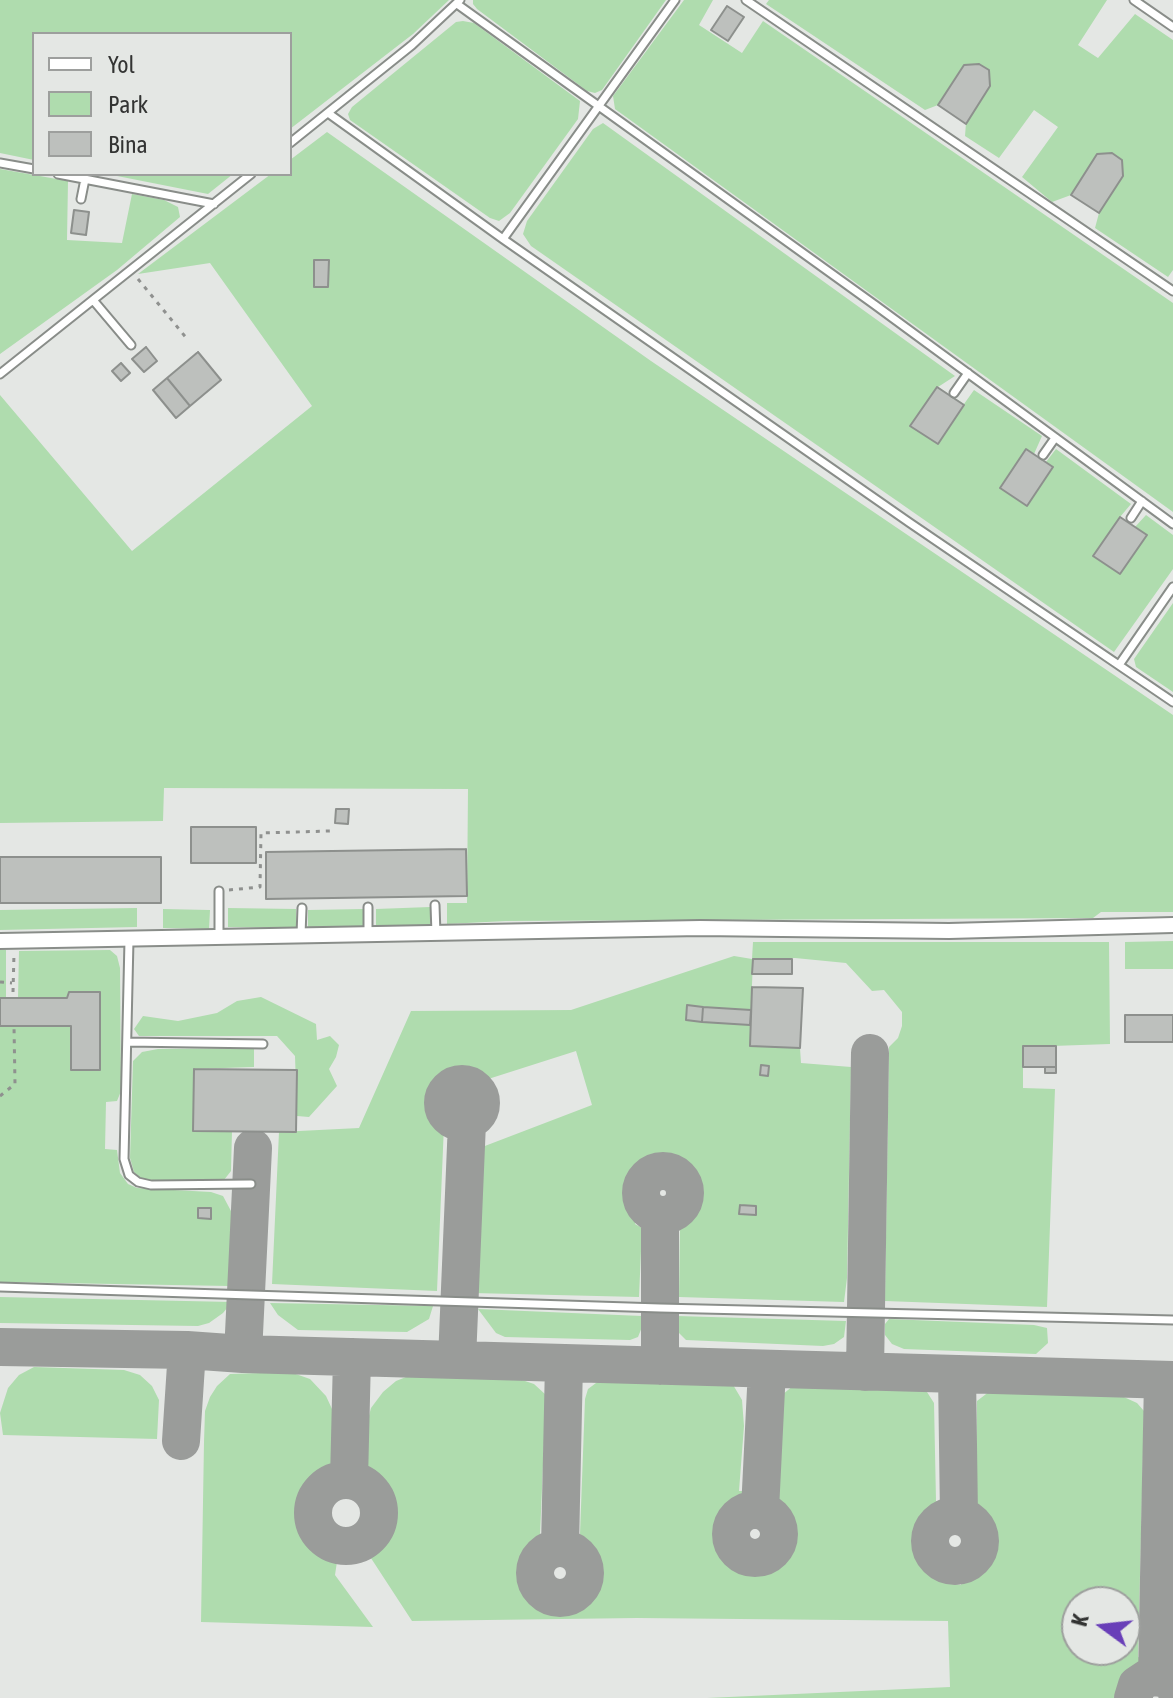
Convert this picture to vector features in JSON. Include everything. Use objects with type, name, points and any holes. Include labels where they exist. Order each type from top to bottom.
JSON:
[{"type":"street","points":[[7,941],[700,928],[949,931],[1173,925]]},
{"type":"lane","points":[[503,239],[675,0]]},
{"type":"lane","points":[[746,0],[1173,291]]},
{"type":"lane","points":[[1134,0],[1173,27]]},
{"type":"lane","points":[[292,141],[412,45],[459,2],[597,106],[1173,524]]},
{"type":"lane","points":[[328,113],[897,515],[1173,702]]},
{"type":"lane","points":[[0,163],[32,169]]},
{"type":"lane","points":[[69,176],[214,204]]},
{"type":"lane","points":[[0,374],[249,176]]},
{"type":"lane","points":[[81,199],[85,179]]},
{"type":"lane","points":[[93,300],[131,345]]},
{"type":"lane","points":[[954,393],[968,373]]},
{"type":"lane","points":[[1043,455],[1055,438]]},
{"type":"lane","points":[[1131,518],[1142,501]]},
{"type":"lane","points":[[1119,665],[1173,587]]},
{"type":"lane","points":[[219,891],[219,938]]},
{"type":"lane","points":[[435,905],[436,934]]},
{"type":"lane","points":[[368,907],[368,935]]},
{"type":"lane","points":[[301,937],[302,908]]},
{"type":"lane","points":[[129,940],[124,1159],[129,1175],[138,1182],[151,1185],[251,1184]]},
{"type":"lane","points":[[127,1042],[263,1044]]},
{"type":"lane","points":[[0,1287],[660,1308],[1173,1320]]},
{"type":"path","points":[[131,270],[188,340]]},
{"type":"path","points":[[219,891],[260,887],[261,833],[330,831],[332,826]]},
{"type":"path","points":[[7,941],[13,992]]},
{"type":"path","points":[[0,982],[13,983]]},
{"type":"path","points":[[0,1096],[15,1084],[14,1026]]},
{"type":"green space","points":[[0,0],[449,0],[413,34],[292,127],[292,32],[32,32],[32,160],[0,153]]},
{"type":"green space","points":[[473,0],[666,0],[602,90],[595,93],[587,91],[477,9]]},
{"type":"green space","points":[[684,0],[713,0],[699,25],[742,53],[763,21],[1173,303],[1173,512],[615,109],[613,96]]},
{"type":"green space","points":[[769,0],[1107,0],[1078,45],[1098,58],[1135,14],[1173,40],[1173,270],[1168,277],[1095,228],[1099,213],[1071,195],[1052,202],[1022,177],[1058,127],[1034,110],[999,158],[965,136],[966,123],[938,105],[925,110],[766,4]]},
{"type":"green space","points":[[456,22],[474,23],[580,101],[578,119],[510,213],[499,221],[490,218],[350,120],[348,114],[352,107]]},
{"type":"green space","points":[[603,123],[955,376],[938,387],[964,404],[974,390],[1042,436],[1034,454],[1046,462],[1056,449],[1131,504],[1120,517],[1135,527],[1146,515],[1173,535],[1173,569],[1114,652],[531,246],[523,234],[527,221],[593,129]]},
{"type":"green space","points":[[327,132],[651,361],[1173,715],[1173,912],[1101,912],[1093,918],[506,921],[447,924],[447,903],[467,903],[468,789],[164,788],[163,821],[0,823],[0,395],[132,551],[312,406],[210,263],[138,274],[268,176],[292,176],[292,158]]},
{"type":"green space","points":[[0,169],[68,181],[67,240],[122,243],[132,194],[164,200],[178,207],[180,217],[117,270],[0,354]]},
{"type":"green space","points":[[117,176],[230,176],[208,194]]},
{"type":"green space","points":[[1173,603],[1173,692],[1136,667],[1134,659]]},
{"type":"green space","points":[[430,907],[430,926],[376,927],[376,909]]},
{"type":"green space","points":[[137,908],[137,927],[0,930],[0,910]]},
{"type":"green space","points":[[228,908],[296,909],[296,928],[228,927]]},
{"type":"green space","points":[[163,909],[210,910],[209,929],[163,928]]},
{"type":"green space","points":[[363,909],[363,928],[308,929],[308,910]]},
{"type":"green space","points":[[1173,941],[1173,969],[1125,969],[1125,942]]},
{"type":"green space","points":[[753,942],[1109,942],[1110,1044],[1023,1047],[1023,1088],[1055,1089],[1047,1307],[885,1301],[889,1047],[898,1038],[902,1012],[884,990],[872,991],[846,963],[795,958],[753,959],[751,1010],[687,1006],[686,1020],[750,1025],[750,1046],[800,1048],[801,1063],[851,1067],[844,1302],[679,1297],[680,1225],[692,1212],[695,1184],[674,1163],[674,1157],[657,1157],[656,1162],[646,1164],[637,1173],[631,1189],[631,1203],[638,1215],[635,1224],[642,1228],[639,1297],[472,1293],[477,1149],[592,1105],[576,1051],[482,1081],[461,1072],[439,1083],[433,1098],[434,1110],[444,1125],[437,1291],[272,1284],[279,1132],[359,1128],[411,1011],[571,1010],[734,956],[752,959]]},
{"type":"green space","points":[[0,950],[6,950],[6,998],[0,998]]},
{"type":"green space","points":[[110,950],[117,956],[120,968],[121,1091],[117,1101],[106,1102],[105,1149],[117,1150],[120,1173],[128,1184],[137,1188],[211,1192],[223,1196],[231,1211],[234,1274],[229,1286],[0,1282],[0,1026],[71,1026],[71,1070],[100,1069],[100,992],[69,992],[67,998],[18,998],[19,951]]},
{"type":"green space","points":[[261,997],[316,1024],[317,1040],[330,1036],[339,1045],[329,1069],[337,1086],[309,1117],[297,1116],[295,1056],[277,1036],[139,1036],[134,1029],[143,1016],[178,1021],[217,1013],[237,1001]]},
{"type":"green space","points":[[254,1048],[254,1067],[194,1069],[232,1131],[231,1171],[224,1180],[144,1181],[134,1172],[130,1158],[133,1061],[142,1052],[158,1049]]},
{"type":"green space","points":[[0,1297],[232,1302],[209,1323],[198,1326],[0,1323]]},
{"type":"green space","points":[[270,1303],[433,1306],[429,1319],[407,1332],[298,1330],[278,1315]]},
{"type":"green space","points":[[478,1309],[642,1316],[642,1327],[638,1337],[630,1340],[505,1337],[496,1333]]},
{"type":"green space","points":[[677,1316],[846,1321],[844,1337],[834,1344],[823,1346],[686,1340],[678,1332],[675,1323]]},
{"type":"green space","points":[[889,1319],[1034,1325],[1047,1328],[1048,1343],[1036,1354],[904,1349],[892,1344],[885,1335],[885,1324]]},
{"type":"green space","points":[[34,1367],[124,1370],[140,1375],[152,1386],[159,1400],[157,1439],[3,1435],[0,1413],[8,1388],[19,1375]]},
{"type":"green space","points":[[290,1372],[310,1379],[326,1396],[338,1422],[337,1475],[313,1492],[305,1526],[309,1540],[317,1549],[338,1555],[335,1575],[373,1627],[201,1622],[205,1411],[217,1386],[230,1374]]},
{"type":"green space","points":[[416,1373],[513,1377],[534,1384],[546,1395],[540,1535],[523,1561],[522,1578],[529,1597],[551,1609],[552,1614],[564,1615],[566,1609],[575,1607],[586,1597],[593,1582],[595,1566],[580,1534],[585,1399],[588,1389],[600,1380],[732,1383],[742,1400],[744,1426],[739,1491],[745,1491],[722,1520],[720,1545],[726,1557],[737,1566],[748,1569],[748,1573],[760,1575],[762,1569],[778,1565],[788,1554],[791,1542],[790,1524],[770,1493],[776,1492],[782,1395],[794,1385],[918,1387],[927,1392],[934,1403],[936,1501],[941,1501],[922,1521],[916,1541],[921,1559],[932,1570],[945,1577],[945,1582],[961,1585],[961,1577],[977,1571],[989,1550],[988,1532],[966,1502],[976,1500],[977,1401],[990,1391],[1115,1393],[1137,1403],[1144,1411],[1140,1586],[1061,1586],[1061,1666],[1140,1666],[1123,1683],[1120,1698],[707,1698],[950,1687],[948,1621],[637,1618],[412,1621],[367,1552],[381,1540],[386,1522],[386,1505],[379,1488],[365,1478],[364,1435],[371,1408],[396,1381]]},
{"type":"building","points":[[727,6],[744,17],[728,41],[711,30]]},
{"type":"building","points":[[979,64],[989,70],[990,86],[966,124],[938,105],[964,65]]},
{"type":"building","points":[[1112,153],[1122,160],[1123,176],[1099,213],[1071,195],[1097,154]]},
{"type":"building","points":[[74,210],[89,212],[86,235],[71,233]]},
{"type":"building","points":[[314,260],[329,260],[328,287],[314,287]]},
{"type":"building","points":[[146,347],[157,361],[144,372],[132,359]]},
{"type":"building","points":[[198,352],[221,380],[190,406],[167,378]]},
{"type":"building","points":[[121,363],[130,373],[121,381],[112,371]]},
{"type":"building","points":[[167,378],[190,406],[176,418],[153,390]]},
{"type":"building","points":[[937,387],[964,405],[938,444],[910,426]]},
{"type":"building","points":[[1026,449],[1053,467],[1027,506],[1000,488]]},
{"type":"building","points":[[1120,517],[1147,535],[1120,574],[1093,556]]},
{"type":"building","points":[[336,809],[349,809],[348,824],[335,823]]},
{"type":"building","points":[[191,827],[256,827],[256,863],[191,863]]},
{"type":"building","points":[[466,849],[467,896],[266,899],[266,852]]},
{"type":"building","points":[[0,857],[161,857],[161,903],[0,903]]},
{"type":"building","points":[[753,959],[792,959],[792,974],[752,974]]},
{"type":"building","points":[[752,987],[803,988],[800,1048],[750,1046]]},
{"type":"building","points":[[69,992],[100,992],[100,1070],[71,1070],[71,1026],[0,1026],[0,998],[67,998]]},
{"type":"building","points":[[687,1005],[703,1007],[702,1022],[686,1020]]},
{"type":"building","points":[[703,1007],[751,1010],[750,1025],[702,1022]]},
{"type":"building","points":[[1125,1015],[1173,1015],[1173,1042],[1125,1042]]},
{"type":"building","points":[[1023,1046],[1056,1046],[1056,1067],[1023,1067]]},
{"type":"building","points":[[761,1065],[769,1066],[768,1076],[760,1075]]},
{"type":"building","points":[[1045,1067],[1056,1067],[1056,1073],[1045,1073]]},
{"type":"building","points":[[194,1069],[297,1070],[296,1132],[193,1131]]},
{"type":"building","points":[[740,1205],[756,1206],[756,1215],[739,1214]]},
{"type":"building","points":[[198,1208],[211,1208],[211,1219],[198,1218]]},
{"type":"taxiway","points":[[865,1372],[870,1053]]},
{"type":"taxiway","points":[[462,1084],[476,1089],[481,1103],[476,1117],[462,1122],[448,1117],[443,1103],[448,1089],[462,1084]]},
{"type":"taxiway","points":[[457,1360],[467,1122]]},
{"type":"taxiway","points":[[243,1354],[253,1148]]},
{"type":"taxiway","points":[[663,1171],[679,1177],[685,1193],[679,1209],[663,1215],[647,1209],[641,1193],[647,1177],[663,1171]]},
{"type":"taxiway","points":[[660,1215],[660,1366]]},
{"type":"taxiway","points":[[0,1347],[1173,1380]]},
{"type":"taxiway","points":[[181,1441],[187,1350]]},
{"type":"taxiway","points":[[349,1480],[352,1357]]},
{"type":"taxiway","points":[[560,1547],[564,1363]]},
{"type":"taxiway","points":[[760,1510],[767,1369]]},
{"type":"taxiway","points":[[957,1374],[959,1516]]},
{"type":"taxiway","points":[[1157,1676],[1163,1380]]},
{"type":"taxiway","points":[[346,1480],[359,1483],[369,1490],[376,1500],[379,1513],[376,1526],[369,1536],[359,1543],[346,1546],[333,1543],[323,1536],[316,1526],[313,1513],[316,1500],[323,1490],[333,1483],[346,1480]]},
{"type":"taxiway","points":[[755,1510],[772,1517],[779,1534],[772,1551],[755,1558],[738,1551],[731,1534],[738,1517],[755,1510]]},
{"type":"taxiway","points":[[955,1516],[973,1523],[980,1541],[973,1559],[955,1566],[937,1559],[930,1541],[937,1523],[955,1516]]},
{"type":"taxiway","points":[[560,1548],[578,1555],[585,1573],[578,1591],[560,1598],[542,1591],[535,1573],[542,1555],[560,1548]]},
{"type":"taxiway","points":[[1133,1698],[1137,1685],[1149,1677],[1165,1678],[1173,1685]]}]
